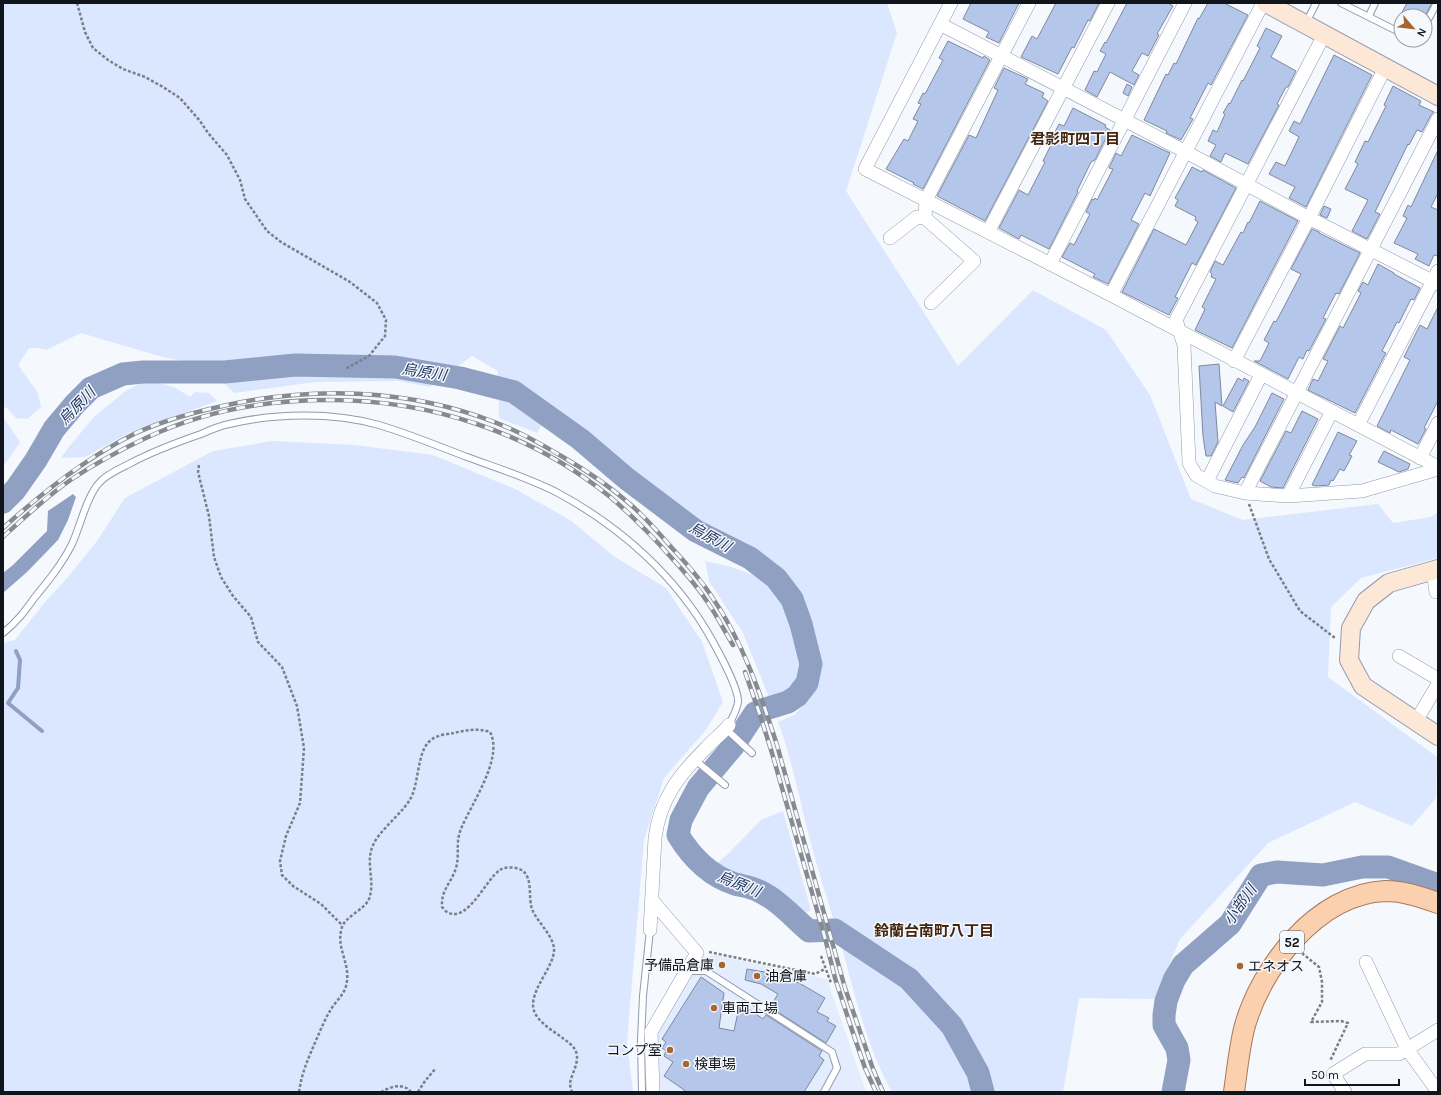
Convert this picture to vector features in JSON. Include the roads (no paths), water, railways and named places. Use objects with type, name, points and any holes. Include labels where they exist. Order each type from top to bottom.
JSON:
[{"type":"main road","name":"52","points":[[1234,1092],[1244,1030],[1252,1007],[1264,983],[1288,945],[1299,934],[1323,914],[1356,896],[1370,893],[1399,892],[1411,894],[1438,903]]},
{"type":"street","points":[[951,3],[865,169],[1110,295],[1438,468]]},
{"type":"street","points":[[925,218],[926,200],[1029,3]]},
{"type":"street","points":[[988,232],[1062,88],[1108,3]]},
{"type":"street","points":[[1050,264],[1184,3]]},
{"type":"street","points":[[1110,295],[1265,3],[1438,96]]},
{"type":"street","points":[[940,24],[1371,250],[1436,279],[1358,425]]},
{"type":"street","points":[[1324,34],[1176,320],[1184,345],[1189,463],[1196,475],[1215,486],[1245,493],[1288,496],[1362,491],[1438,468]]},
{"type":"street","points":[[1234,360],[1309,218],[1385,68]]},
{"type":"street","points":[[1245,493],[1438,119]]},
{"type":"street","points":[[890,238],[917,218],[925,218],[974,261],[930,303]]},
{"type":"street","points":[[1207,481],[1262,375]]},
{"type":"street","points":[[1288,496],[1332,412]]},
{"type":"street","points":[[1420,458],[1438,423]]},
{"type":"street","points":[[1438,592],[1436,592],[1435,570],[1389,582],[1366,601],[1351,628],[1349,660],[1363,686],[1438,736]]},
{"type":"street","points":[[1400,656],[1438,679]]},
{"type":"street","points":[[1416,721],[1438,684]]},
{"type":"street","points":[[650,930],[657,823],[664,803],[673,786],[728,730]]},
{"type":"street","points":[[652,900],[697,953],[651,1032],[654,1092]]},
{"type":"street","points":[[1366,962],[1407,1049],[1438,1092]]},
{"type":"street","points":[[1345,1092],[1333,1074],[1365,1054],[1399,1054],[1438,1030]]},
{"type":"lane","points":[[1305,24],[1316,3]]},
{"type":"lane","points":[[1341,3],[1393,29]]},
{"type":"lane","points":[[1369,16],[1375,3]]},
{"type":"lane","points":[[3,633],[15,623],[56,571],[71,546],[90,498],[99,482],[117,470],[160,448],[227,424],[265,418],[315,416],[342,418],[377,424],[412,435],[520,476],[556,492],[581,507],[644,554],[675,584],[700,617],[733,682],[738,699],[728,730],[752,753]]},
{"type":"lane","points":[[697,762],[725,785]]},
{"type":"lane","points":[[642,1092],[641,1040],[650,930]]},
{"type":"lane","points":[[688,969],[691,971],[706,971],[832,1052],[837,1068],[824,1092]]},
{"type":"waterway","name":"烏原川","points":[[3,502],[15,490],[36,460],[54,429],[75,404],[91,388],[123,374],[143,372],[225,372],[295,365],[395,367],[460,378],[514,392],[580,439],[627,479],[696,531],[750,558],[776,578],[792,599],[801,624],[811,664],[807,683],[797,696],[788,702],[755,713],[734,745],[698,788],[681,820],[678,835],[689,851],[702,865],[726,881],[753,888],[766,895],[779,904],[809,931],[835,930],[909,979],[952,1026],[978,1073],[983,1092]]},
{"type":"waterway","points":[[16,651],[20,660],[18,688],[8,703],[42,731]]},
{"type":"waterway","name":"小部川","points":[[1173,1092],[1179,1060],[1177,1048],[1164,1025],[1164,1015],[1166,1001],[1174,980],[1183,965],[1230,924],[1261,875],[1277,872],[1323,875],[1362,867],[1388,867],[1438,885]]},
{"type":"railway","points":[[3,528],[66,476],[116,443],[134,434],[160,423],[201,411],[242,402],[276,397],[345,393],[379,395],[446,407],[511,429],[537,442],[581,468],[623,498],[652,526],[698,578],[712,597],[733,631],[750,668],[777,745],[845,988],[873,1069],[883,1092]]},
{"type":"railway","points":[[3,537],[45,500],[81,473],[109,456],[138,442],[191,420],[236,409],[282,402],[329,400],[404,406],[477,424],[512,438],[546,454],[609,496],[647,531],[690,578],[713,611],[733,645]]},
{"type":"railway","points":[[745,672],[772,753],[835,978],[865,1068],[876,1092]]},
{"type":"place","name":"予備品倉庫","points":[[722,965]]},
{"type":"place","name":"エネオス","points":[[1240,966]]},
{"type":"place","name":"油倉庫","points":[[757,976]]},
{"type":"place","name":"車両工場","points":[[714,1008]]},
{"type":"place","name":"コンプ室","points":[[670,1050]]},
{"type":"place","name":"検車場","points":[[686,1064]]},
{"type":"district","name":"君影町四丁目","points":[[1075,139]]},
{"type":"district","name":"鈴蘭台南町八丁目","points":[[934,931]]}]
